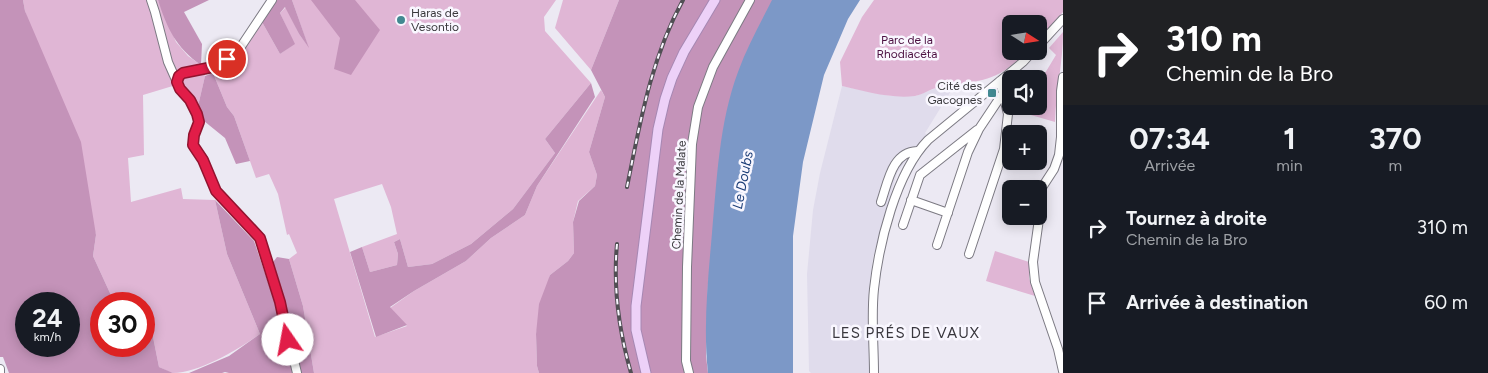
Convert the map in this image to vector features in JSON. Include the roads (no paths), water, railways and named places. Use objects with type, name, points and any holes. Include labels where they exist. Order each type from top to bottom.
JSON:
[{"type":"main road","points":[[646,373],[636,330],[636,306],[658,129],[665,98],[677,66],[715,0]]},
{"type":"street","points":[[151,0],[156,12],[168,62],[180,89],[190,100],[197,114],[199,122],[194,135],[193,145],[203,160],[216,191],[260,238],[280,302],[297,373]]},
{"type":"street","points":[[177,82],[179,76],[183,73],[213,67],[240,48],[272,0]]},
{"type":"street","name":"Chemin de la Malate","points":[[689,373],[686,361],[687,268],[692,144],[698,106],[713,67],[750,0]]},
{"type":"street","points":[[1048,35],[1063,19]]},
{"type":"street","points":[[874,373],[873,314],[878,264],[901,182],[917,151],[928,140],[1025,60]]},
{"type":"street","points":[[1063,77],[1059,155],[1054,169],[1041,189],[1033,262],[1035,282],[1058,349],[1063,371]]},
{"type":"street","points":[[1000,81],[1002,89]]},
{"type":"street","points":[[937,244],[968,152],[979,129],[1002,94]]},
{"type":"street","points":[[969,254],[1004,149],[1008,115]]},
{"type":"street","points":[[903,225],[920,175],[979,129]]},
{"type":"street","points":[[881,202],[894,165],[902,155],[917,151]]},
{"type":"street","points":[[911,200],[948,213]]},
{"type":"water","name":"Le Doubs","points":[[772,0],[860,0],[848,19],[824,75],[803,162],[793,236],[793,373],[708,373],[706,321],[708,285],[717,172],[723,131],[738,72]]},
{"type":"railway","points":[[627,187],[648,91],[663,45],[683,0]]},
{"type":"railway","points":[[617,244],[618,309],[631,373]]},
{"type":"place","name":"Haras de Vesontio","points":[[401,20]]},
{"type":"place","name":"Cité des Gacognes","points":[[992,93]]},
{"type":"district","name":"LES PRÉS DE VAUX","points":[[906,333]]},
{"type":"park label","name":"Parc de la Rhodiacéta","points":[[907,47]]}]
